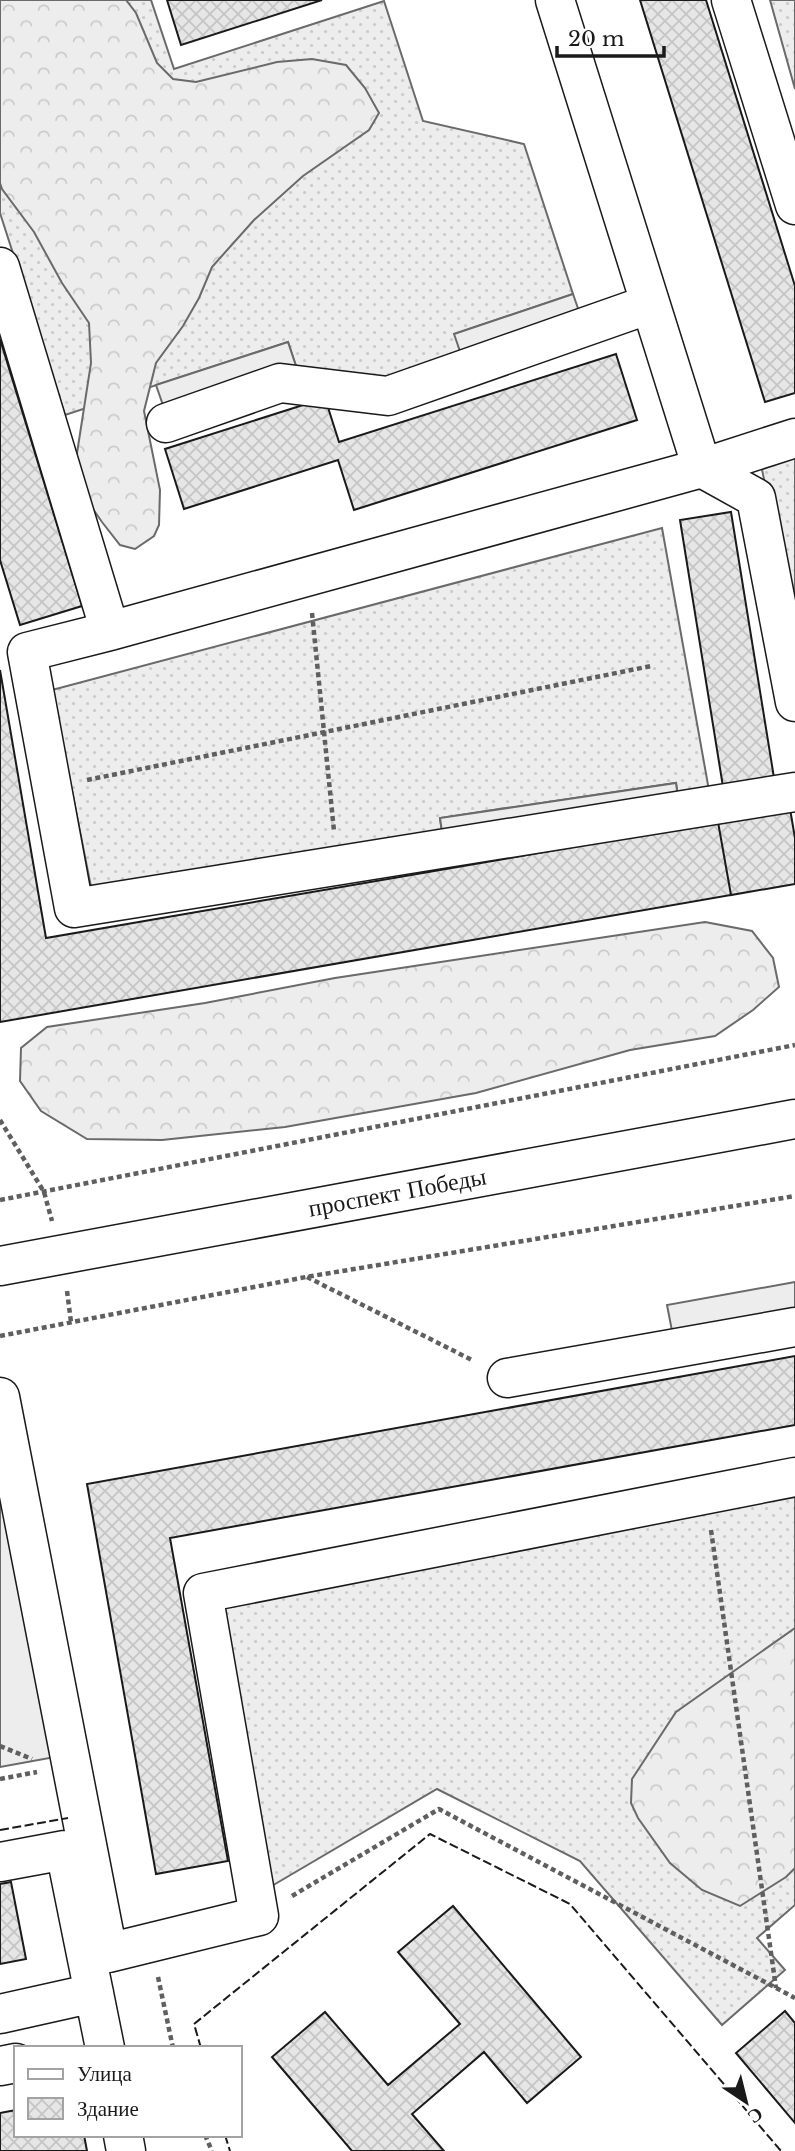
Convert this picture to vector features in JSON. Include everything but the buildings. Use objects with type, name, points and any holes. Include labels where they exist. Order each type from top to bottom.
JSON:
[{"type":"main road","points":[[555,0],[702,468],[756,498],[795,702]]},
{"type":"main road","points":[[731,0],[795,205]]},
{"type":"main road","points":[[0,267],[110,631]]},
{"type":"main road","points":[[166,423],[280,383],[388,396],[650,304]]},
{"type":"main road","points":[[795,438],[702,468],[27,652],[74,908],[795,792]]},
{"type":"main road","name":"проспект Победы","points":[[0,1266],[795,1119]]},
{"type":"main road","points":[[508,1378],[795,1327]]},
{"type":"main road","points":[[0,1397],[76,1849],[103,2046]]},
{"type":"main road","points":[[76,1849],[108,1954],[259,1916],[203,1593],[795,1477]]},
{"type":"main road","points":[[0,1863],[76,1849]]},
{"type":"main road","points":[[0,2014],[94,1993]]},
{"type":"path","points":[[309,577],[338,866]]},
{"type":"path","points":[[51,787],[651,666]]},
{"type":"path","points":[[0,1200],[795,1045]]},
{"type":"path","points":[[0,1120],[44,1192],[61,1255]]},
{"type":"path","points":[[0,1336],[306,1277],[795,1196]]},
{"type":"path","points":[[306,1277],[508,1378]]},
{"type":"path","points":[[706,1494],[776,1987]]},
{"type":"path","points":[[0,1746],[43,1764]]},
{"type":"path","points":[[259,1916],[439,1809],[795,1998]]},
{"type":"path","points":[[151,1943],[173,2046]]},
{"type":"green space","points":[[0,0],[151,0],[174,69],[384,1],[423,121],[524,144],[573,294],[455,334],[462,357],[396,379],[297,369],[288,342],[65,415],[0,213]]},
{"type":"green space","points":[[0,0],[126,0],[136,13],[157,63],[173,79],[196,82],[277,62],[312,59],[346,65],[365,88],[379,113],[369,130],[303,176],[254,220],[212,267],[183,326],[156,363],[144,411],[160,490],[159,525],[154,536],[135,549],[120,545],[102,522],[86,499],[75,466],[91,363],[89,323],[62,283],[34,232],[0,183]]},
{"type":"green space","points":[[770,0],[795,0],[795,89]]},
{"type":"green space","points":[[795,451],[795,628],[760,460]]},
{"type":"green space","points":[[662,528],[710,796],[679,805],[676,783],[440,818],[443,839],[92,892],[52,690]]},
{"type":"green space","points":[[705,922],[752,931],[773,958],[779,987],[753,1010],[715,1036],[630,1050],[476,1093],[285,1127],[162,1140],[87,1139],[41,1111],[20,1081],[21,1048],[47,1027],[205,1003],[335,978]]},
{"type":"green space","points":[[795,1496],[795,1905],[757,1938],[785,1970],[722,2025],[580,1861],[437,1789],[270,1887],[219,1599]]},
{"type":"green space","points":[[795,1628],[795,1868],[786,1877],[740,1906],[702,1890],[670,1863],[638,1818],[631,1803],[632,1779],[676,1712]]},
{"type":"shaded area","points":[[573,294],[581,317],[462,357],[454,334]]},
{"type":"shaded area","points":[[288,342],[297,369],[165,411],[156,385]]},
{"type":"shaded area","points":[[676,783],[679,805],[443,839],[440,818]]},
{"type":"shaded area","points":[[795,1282],[795,1314],[673,1336],[667,1305]]},
{"type":"shaded area","points":[[0,1459],[55,1757],[0,1767]]},
{"type":"fence","points":[[0,1830],[68,1818]]},
{"type":"fence","points":[[200,2046],[194,2024],[430,1834],[570,1904],[781,2151]]},
{"type":"fence","points":[[226,2137],[230,2151]]}]
